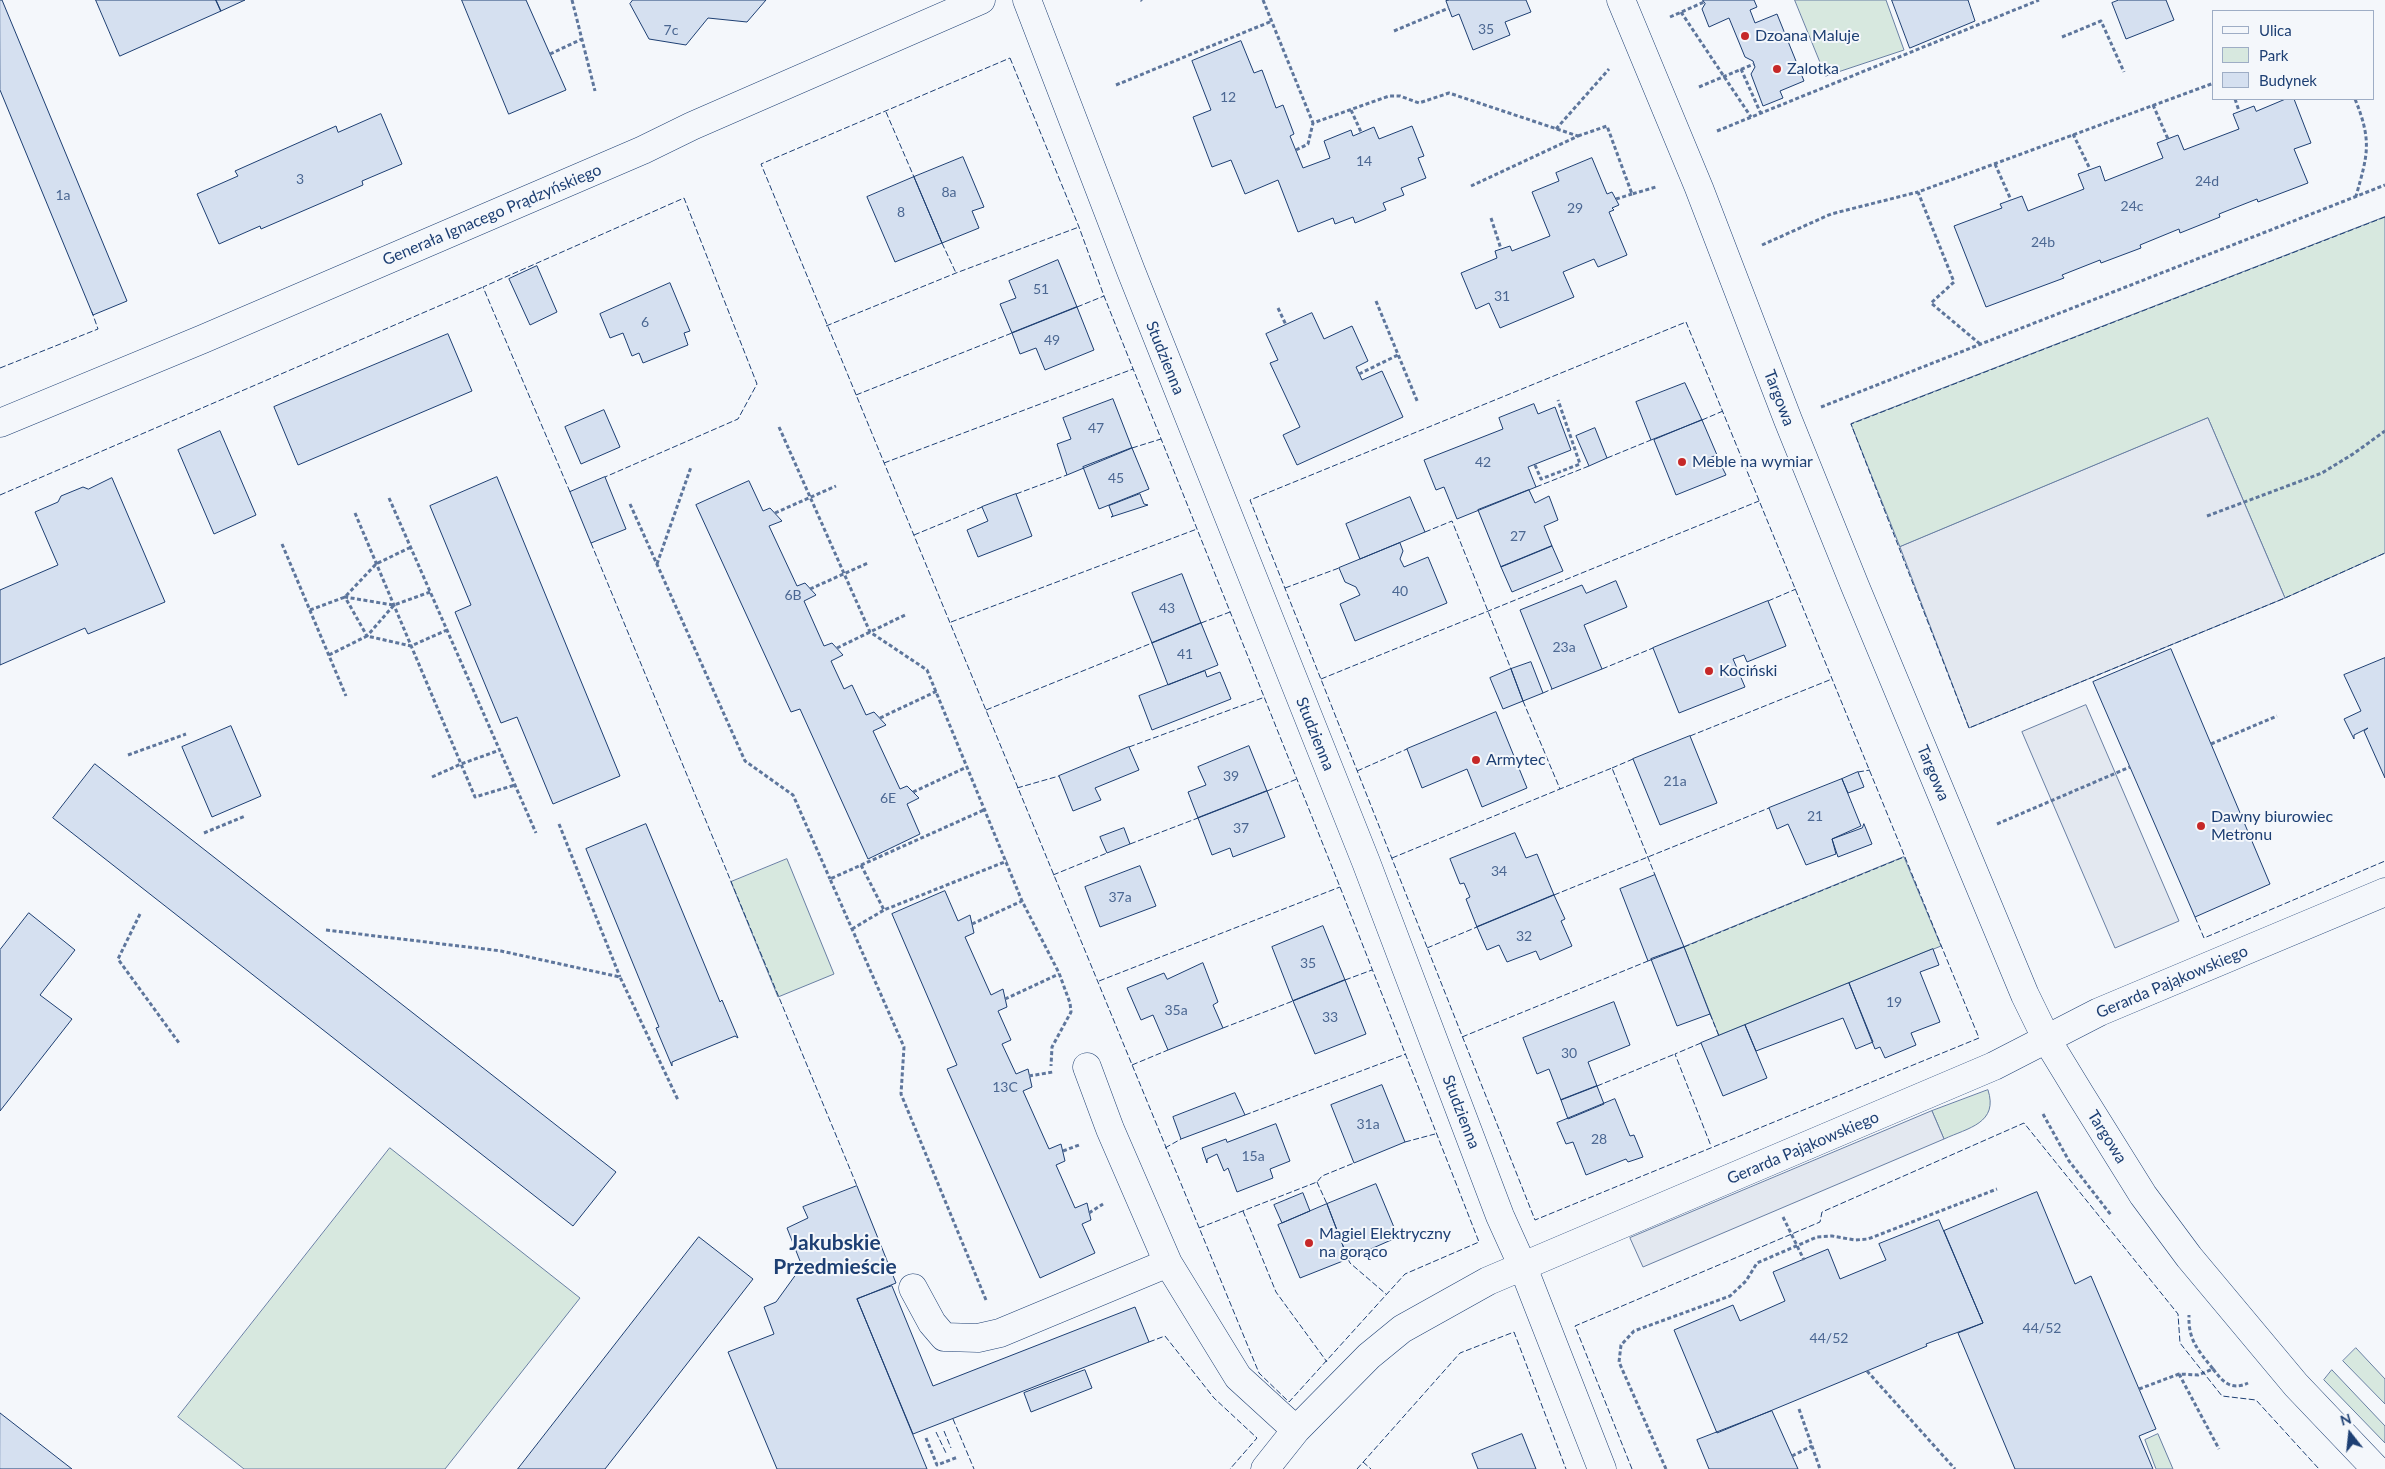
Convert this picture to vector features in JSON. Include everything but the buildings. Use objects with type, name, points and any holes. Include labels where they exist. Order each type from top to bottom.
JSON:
[{"type":"street","name":"Generała Ignacego Prądzyńskiego","points":[[0,423],[203,339],[643,150],[692,126],[981,0]]},
{"type":"street","name":"Studzienna","points":[[1027,0],[1131,271],[1366,862],[1500,1216],[1523,1267],[1602,1469]]},
{"type":"street","name":"Targowa","points":[[1621,0],[1706,205],[1788,420],[2025,995],[2047,1040],[2143,1194],[2189,1257],[2296,1385],[2376,1469]]},
{"type":"street","name":"Gerarda Pająkowskiego","points":[[1265,1469],[1296,1430],[1369,1356],[1402,1329],[1488,1281],[1994,1066],[2099,1012],[2385,892]]},
{"type":"street","points":[[1087,1067],[1110,1129],[1168,1263],[1238,1377],[1296,1430]]},
{"type":"street","points":[[913,1288],[932,1323],[944,1337],[978,1338],[1000,1333],[1168,1263]]},
{"type":"path","points":[[572,0],[595,91]]},
{"type":"path","points":[[1263,0],[1313,123],[1308,144],[1296,150]]},
{"type":"path","points":[[1717,131],[2039,0]]},
{"type":"path","points":[[1670,17],[1704,2]]},
{"type":"path","points":[[1394,31],[1449,8]]},
{"type":"path","points":[[1681,12],[1751,117]]},
{"type":"path","points":[[1116,85],[1272,21]]},
{"type":"path","points":[[2062,37],[2101,21],[2124,72]]},
{"type":"path","points":[[550,54],[582,38]]},
{"type":"path","points":[[1699,88],[1754,64]]},
{"type":"path","points":[[1556,129],[1609,69]]},
{"type":"path","points":[[1741,69],[1760,114]]},
{"type":"path","points":[[1762,245],[1831,214],[1918,192],[2212,84]]},
{"type":"path","points":[[1313,123],[1389,96],[1400,96],[1419,103],[1449,93],[1578,136]]},
{"type":"path","points":[[2234,100],[2239,111]]},
{"type":"path","points":[[2355,100],[2366,124],[2367,156],[2356,196]]},
{"type":"path","points":[[2153,105],[2168,139]]},
{"type":"path","points":[[1351,110],[1361,132]]},
{"type":"path","points":[[1471,186],[1578,136],[1607,126],[1632,194]]},
{"type":"path","points":[[2073,134],[2090,169]]},
{"type":"path","points":[[1996,164],[2011,200]]},
{"type":"path","points":[[1788,420],[2385,185]]},
{"type":"path","points":[[1616,199],[1656,187]]},
{"type":"path","points":[[1918,192],[1954,282],[1931,303],[1981,344]]},
{"type":"path","points":[[1490,218],[1501,249]]},
{"type":"path","points":[[1376,301],[1418,403]]},
{"type":"path","points":[[1278,308],[1286,325]]},
{"type":"path","points":[[1359,374],[1398,354]]},
{"type":"path","points":[[1535,465],[1541,479],[1580,464],[1558,400]]},
{"type":"path","points":[[779,427],[870,632],[927,670],[986,809],[1022,901],[1059,973],[1070,1003],[1071,1012],[1052,1047],[1050,1062],[1056,1081]]},
{"type":"path","points":[[2207,516],[2322,473],[2385,431]]},
{"type":"path","points":[[657,564],[691,467]]},
{"type":"path","points":[[775,513],[836,486]]},
{"type":"path","points":[[389,498],[536,833]]},
{"type":"path","points":[[630,504],[745,761],[793,796],[904,1046],[901,1094],[1000,1333]]},
{"type":"path","points":[[355,513],[475,797],[515,785]]},
{"type":"path","points":[[282,544],[346,696]]},
{"type":"path","points":[[310,610],[345,596],[376,564],[411,547]]},
{"type":"path","points":[[810,589],[868,563]]},
{"type":"path","points":[[329,656],[366,636],[394,605],[430,592]]},
{"type":"path","points":[[345,596],[394,605]]},
{"type":"path","points":[[345,596],[366,636],[411,646],[447,630]]},
{"type":"path","points":[[837,648],[905,615]]},
{"type":"path","points":[[880,718],[937,691]]},
{"type":"path","points":[[2211,744],[2277,716]]},
{"type":"path","points":[[128,755],[186,734]]},
{"type":"path","points":[[432,777],[500,750]]},
{"type":"path","points":[[913,792],[967,767]]},
{"type":"path","points":[[1997,824],[2130,768]]},
{"type":"path","points":[[830,879],[986,809]]},
{"type":"path","points":[[204,833],[246,816]]},
{"type":"path","points":[[559,824],[620,977],[678,1100]]},
{"type":"path","points":[[852,929],[884,910],[1007,861]]},
{"type":"path","points":[[861,865],[884,910]]},
{"type":"path","points":[[972,924],[1022,901]]},
{"type":"path","points":[[140,914],[118,959],[179,1043]]},
{"type":"path","points":[[326,930],[501,951],[620,977]]},
{"type":"path","points":[[1005,999],[1059,973]]},
{"type":"path","points":[[1078,1135],[1085,1152]]},
{"type":"path","points":[[1666,1469],[1619,1362],[1621,1345],[1634,1331],[1730,1296],[1746,1281],[1757,1263],[1817,1237],[1832,1236],[1854,1240],[1868,1239],[1997,1189]]},
{"type":"path","points":[[1106,1202],[1110,1210]]},
{"type":"path","points":[[1783,1217],[1804,1260]]},
{"type":"path","points":[[2190,1315],[2188,1330],[2196,1348],[2223,1382],[2230,1386],[2240,1387],[2251,1382]]},
{"type":"path","points":[[2139,1389],[2179,1374],[2198,1375],[2213,1369]]},
{"type":"path","points":[[1867,1371],[1955,1469]]},
{"type":"path","points":[[2179,1374],[2219,1449]]},
{"type":"path","points":[[1799,1409],[1820,1469]]},
{"type":"path","points":[[926,1438],[937,1465],[958,1457]]},
{"type":"path","points":[[1792,1456],[1812,1446]]},
{"type":"green space","points":[[1795,0],[1886,0],[1904,50],[1826,76]]},
{"type":"green space","points":[[2385,217],[2385,553],[2285,598],[2208,418],[1900,547],[1851,424]]},
{"type":"green space","points":[[1904,857],[1941,946],[1719,1036],[1684,947]]},
{"type":"green space","points":[[787,859],[834,974],[778,997],[731,882]]},
{"type":"green space","points":[[1988,1090],[1989,1110],[1985,1117],[1979,1123],[1944,1139],[1932,1111]]},
{"type":"green space","points":[[390,1148],[580,1298],[445,1469],[244,1469],[178,1417]]},
{"type":"green space","points":[[2356,1348],[2385,1379],[2385,1404],[2343,1361]]},
{"type":"green space","points":[[2332,1370],[2385,1426],[2385,1443],[2324,1380]]},
{"type":"green space","points":[[2158,1434],[2173,1469],[2156,1469],[2145,1440]]},
{"type":"shaded area","points":[[2208,418],[2285,598],[1969,728],[1900,547]]},
{"type":"shaded area","points":[[2086,705],[2179,921],[2115,948],[2022,732]]},
{"type":"shaded area","points":[[1932,1111],[1944,1139],[1643,1267],[1630,1238]]},
{"type":"fence","points":[[1010,58],[1079,227],[1104,296],[1340,887],[1479,1242],[1405,1274],[1289,1402],[1259,1373],[761,164],[1010,58]]},
{"type":"fence","points":[[886,112],[914,177]]},
{"type":"fence","points":[[570,492],[483,287],[684,198],[757,384],[738,419],[605,477]]},
{"type":"fence","points":[[2385,217],[1851,424],[1969,728],[2285,598],[2385,553]]},
{"type":"fence","points":[[826,326],[956,273],[1079,227]]},
{"type":"fence","points":[[942,243],[956,273]]},
{"type":"fence","points":[[0,495],[483,287]]},
{"type":"fence","points":[[1077,307],[1104,296]]},
{"type":"fence","points":[[0,368],[98,329],[92,312]]},
{"type":"fence","points":[[1686,322],[1979,1038],[1535,1220],[1250,500],[1686,322]]},
{"type":"fence","points":[[856,395],[1012,333]]},
{"type":"fence","points":[[884,463],[1133,369]]},
{"type":"fence","points":[[1702,420],[1723,411]]},
{"type":"fence","points":[[1132,448],[1161,439]]},
{"type":"fence","points":[[1607,458],[1651,440]]},
{"type":"fence","points":[[1536,487],[1589,466]]},
{"type":"fence","points":[[1016,494],[1067,475]]},
{"type":"fence","points":[[1321,679],[1759,501]]},
{"type":"fence","points":[[914,535],[982,507]]},
{"type":"fence","points":[[1425,532],[1452,521],[1511,669]]},
{"type":"fence","points":[[951,622],[1197,529]]},
{"type":"fence","points":[[591,543],[857,1186]]},
{"type":"fence","points":[[1285,588],[1339,568]]},
{"type":"fence","points":[[1768,601],[1796,589]]},
{"type":"fence","points":[[1201,623],[1230,612]]},
{"type":"fence","points":[[986,710],[1152,643]]},
{"type":"fence","points":[[1602,669],[1653,648]]},
{"type":"fence","points":[[1690,736],[1832,679]]},
{"type":"fence","points":[[1543,693],[1552,689]]},
{"type":"fence","points":[[1129,747],[1265,697]]},
{"type":"fence","points":[[1523,701],[1560,789],[1612,768],[1655,875]]},
{"type":"fence","points":[[1357,771],[1407,749]]},
{"type":"fence","points":[[1612,768],[1633,759]]},
{"type":"fence","points":[[1858,772],[1870,770]]},
{"type":"fence","points":[[1017,788],[1059,776]]},
{"type":"fence","points":[[1267,791],[1297,779]]},
{"type":"fence","points":[[1392,858],[1560,789]]},
{"type":"fence","points":[[1554,895],[1769,808]]},
{"type":"fence","points":[[1130,844],[1198,818]]},
{"type":"fence","points":[[1053,875],[1107,853]]},
{"type":"fence","points":[[1684,947],[1904,857]]},
{"type":"fence","points":[[2195,917],[2204,938],[2385,861]]},
{"type":"fence","points":[[1099,981],[1340,887]]},
{"type":"fence","points":[[1427,948],[1477,927]]},
{"type":"fence","points":[[1462,1037],[1648,961]]},
{"type":"fence","points":[[1345,980],[1372,970]]},
{"type":"fence","points":[[1223,1028],[1293,1001]]},
{"type":"fence","points":[[1710,1014],[1719,1036]]},
{"type":"fence","points":[[1701,1043],[1675,1054],[1711,1146]]},
{"type":"fence","points":[[1132,1065],[1168,1050]]},
{"type":"fence","points":[[1245,1115],[1406,1054]]},
{"type":"fence","points":[[1597,1086],[1675,1054]]},
{"type":"fence","points":[[1632,1469],[1575,1326],[1820,1222],[1822,1212],[2024,1123],[2178,1314],[2180,1343],[2222,1396],[2256,1400],[2319,1469]]},
{"type":"fence","points":[[1405,1142],[1435,1134]]},
{"type":"fence","points":[[1165,1148],[1181,1139]]},
{"type":"fence","points":[[1199,1228],[1317,1182],[1322,1176],[1354,1163]]},
{"type":"fence","points":[[1317,1182],[1327,1204]]},
{"type":"fence","points":[[1243,1211],[1276,1292],[1327,1362]]},
{"type":"fence","points":[[1348,1259],[1350,1263],[1386,1294]]},
{"type":"fence","points":[[1357,1469],[1460,1353],[1514,1332],[1566,1469]]},
{"type":"fence","points":[[1149,1342],[1165,1336],[1214,1398],[1257,1438],[1230,1469]]},
{"type":"fence","points":[[953,1419],[974,1469]]},
{"type":"fence","points":[[944,1431],[951,1448]]},
{"type":"fence","points":[[936,1432],[946,1453]]},
{"type":"fence","points":[[1363,1462],[1371,1469]]},
{"type":"place","name":"Dzoana Maluje","points":[[1745,36]]},
{"type":"place","name":"Zalotka","points":[[1777,69]]},
{"type":"place","name":"Meble na wymiar","points":[[1682,462]]},
{"type":"place","name":"Kociński","points":[[1709,671]]},
{"type":"place","name":"Armytec","points":[[1476,760]]},
{"type":"place","name":"Dawny biurowiec Metronu","points":[[2201,826]]},
{"type":"place","name":"Magiel Elektryczny na gorąco","points":[[1309,1243]]},
{"type":"district","name":"Jakubskie Przedmieście","points":[[835,1255]]}]
